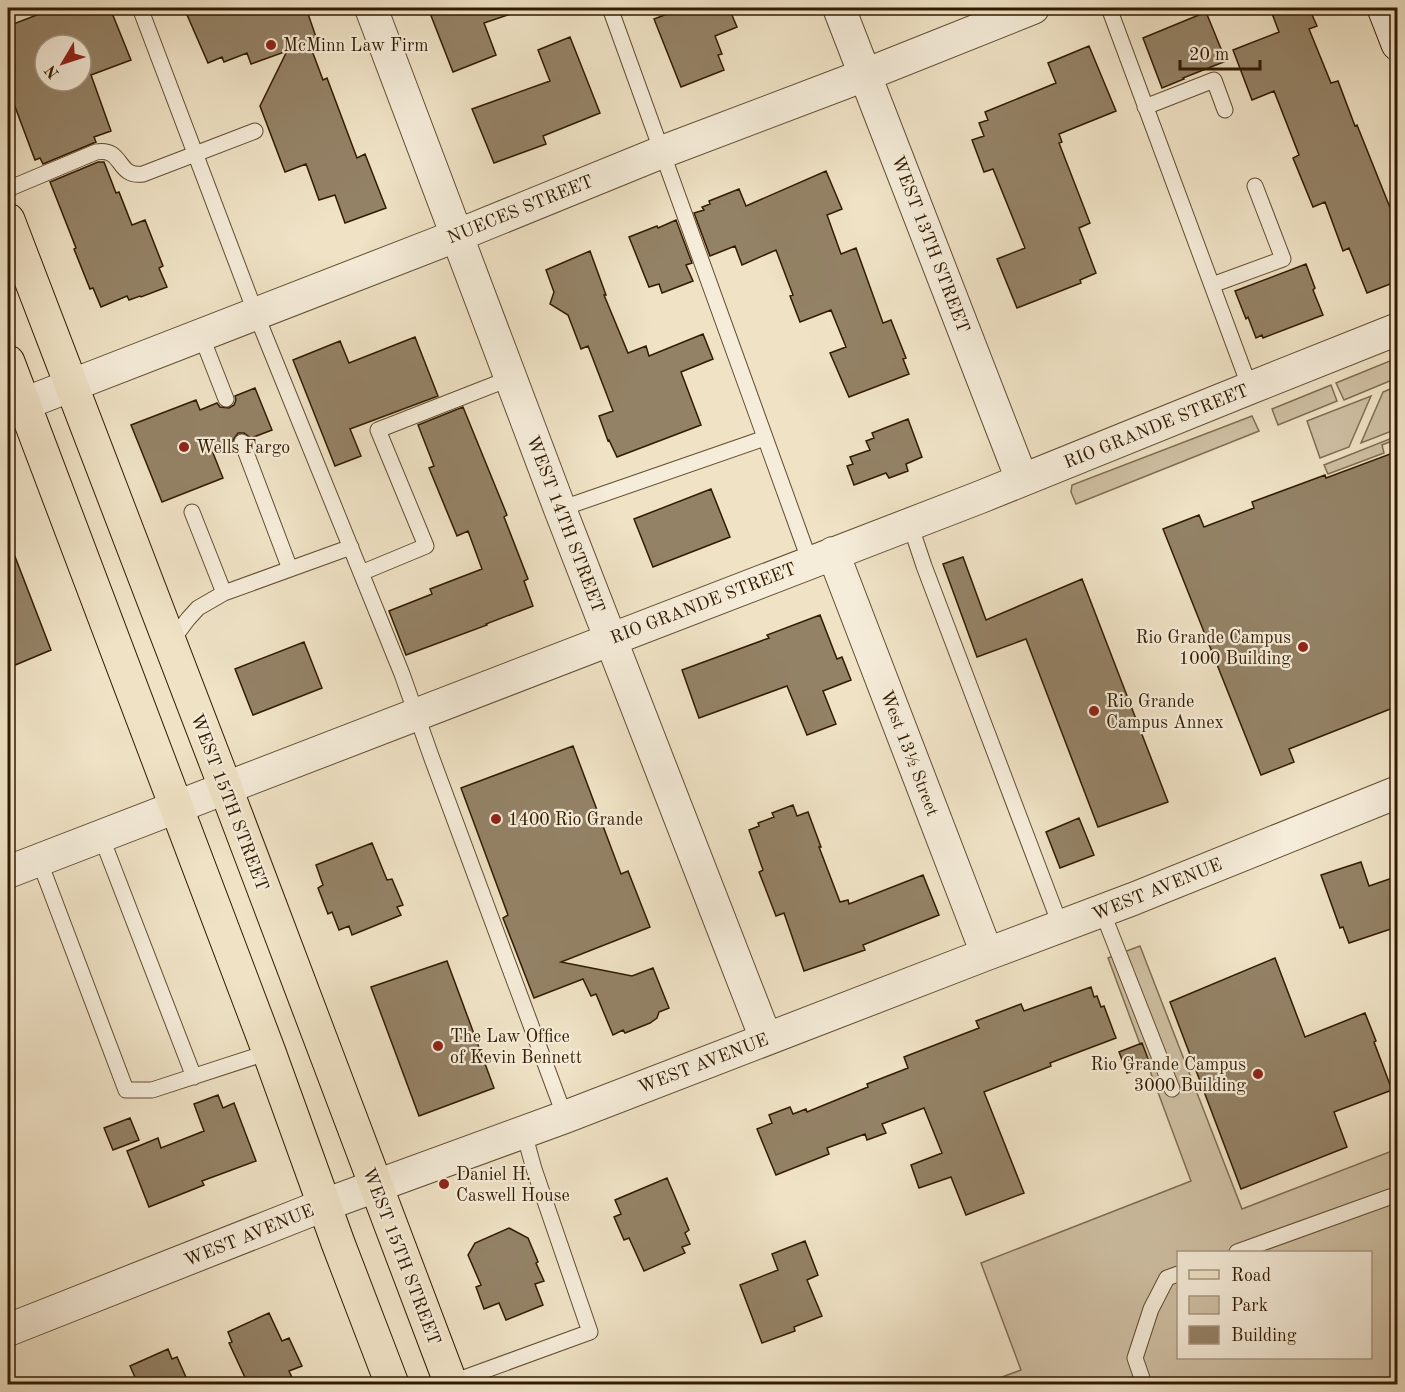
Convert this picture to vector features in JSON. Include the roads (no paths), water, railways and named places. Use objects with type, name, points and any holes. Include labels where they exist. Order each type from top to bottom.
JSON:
[{"type":"main road","points":[[1384,8],[1398,44]]},
{"type":"main road","name":"WEST 15TH STREET","points":[[8,220],[451,1384]]},
{"type":"main road","points":[[8,362],[15,407],[176,808],[392,1384]]},
{"type":"street","name":"WEST 14TH STREET","points":[[371,8],[456,236],[765,1039]]},
{"type":"street","name":"WEST 13TH STREET","points":[[839,8],[1023,480]]},
{"type":"street","name":"NUECES STREET","points":[[15,407],[1033,8]]},
{"type":"street","name":"RIO GRANDE STREET","points":[[8,872],[1023,480],[1398,329]]},
{"type":"street","name":"West 13½ Street","points":[[821,557],[987,954]]},
{"type":"street","name":"WEST AVENUE","points":[[8,1330],[324,1205],[524,1133],[1061,927],[1398,792]]},
{"type":"lane","points":[[140,8],[256,314],[402,674],[565,1117]]},
{"type":"lane","points":[[610,8],[765,438],[821,557]]},
{"type":"lane","points":[[1109,8],[1250,388]]},
{"type":"lane","points":[[1146,107],[1214,80],[1225,110]]},
{"type":"lane","points":[[8,189],[96,152],[108,151],[130,173],[143,174],[255,131]]},
{"type":"lane","points":[[1212,285],[1283,259],[1255,186]]},
{"type":"lane","points":[[201,335],[226,399]]},
{"type":"lane","points":[[361,573],[426,546],[378,430],[511,378]]},
{"type":"lane","points":[[560,508],[765,438]]},
{"type":"lane","points":[[242,442],[290,569]]},
{"type":"lane","points":[[192,512],[224,593]]},
{"type":"lane","points":[[910,524],[1061,927]]},
{"type":"lane","points":[[170,643],[198,609],[224,593],[351,547]]},
{"type":"lane","points":[[101,836],[194,1077]]},
{"type":"lane","points":[[39,860],[126,1090],[152,1090],[269,1052]]},
{"type":"lane","points":[[1102,910],[1172,1089]]},
{"type":"lane","points":[[451,1384],[590,1332],[534,1169],[524,1133]]},
{"type":"lane","points":[[1240,1251],[1398,1194]]},
{"type":"lane","points":[[1144,1384],[1136,1358],[1150,1309],[1167,1278],[1177,1275]]},
{"type":"place","name":"McMinn Law Firm","points":[[271,45]]},
{"type":"place","name":"Wells Fargo","points":[[184,447]]},
{"type":"place","name":"Rio Grande Campus 1000 Building","points":[[1303,647]]},
{"type":"place","name":"Rio Grande Campus Annex","points":[[1094,711]]},
{"type":"place","name":"1400 Rio Grande","points":[[496,819]]},
{"type":"place","name":"The Law Office of Kevin Bennett","points":[[438,1046]]},
{"type":"place","name":"Rio Grande Campus 3000 Building","points":[[1258,1074]]},
{"type":"place","name":"Daniel H. Caswell House","points":[[444,1184]]}]
